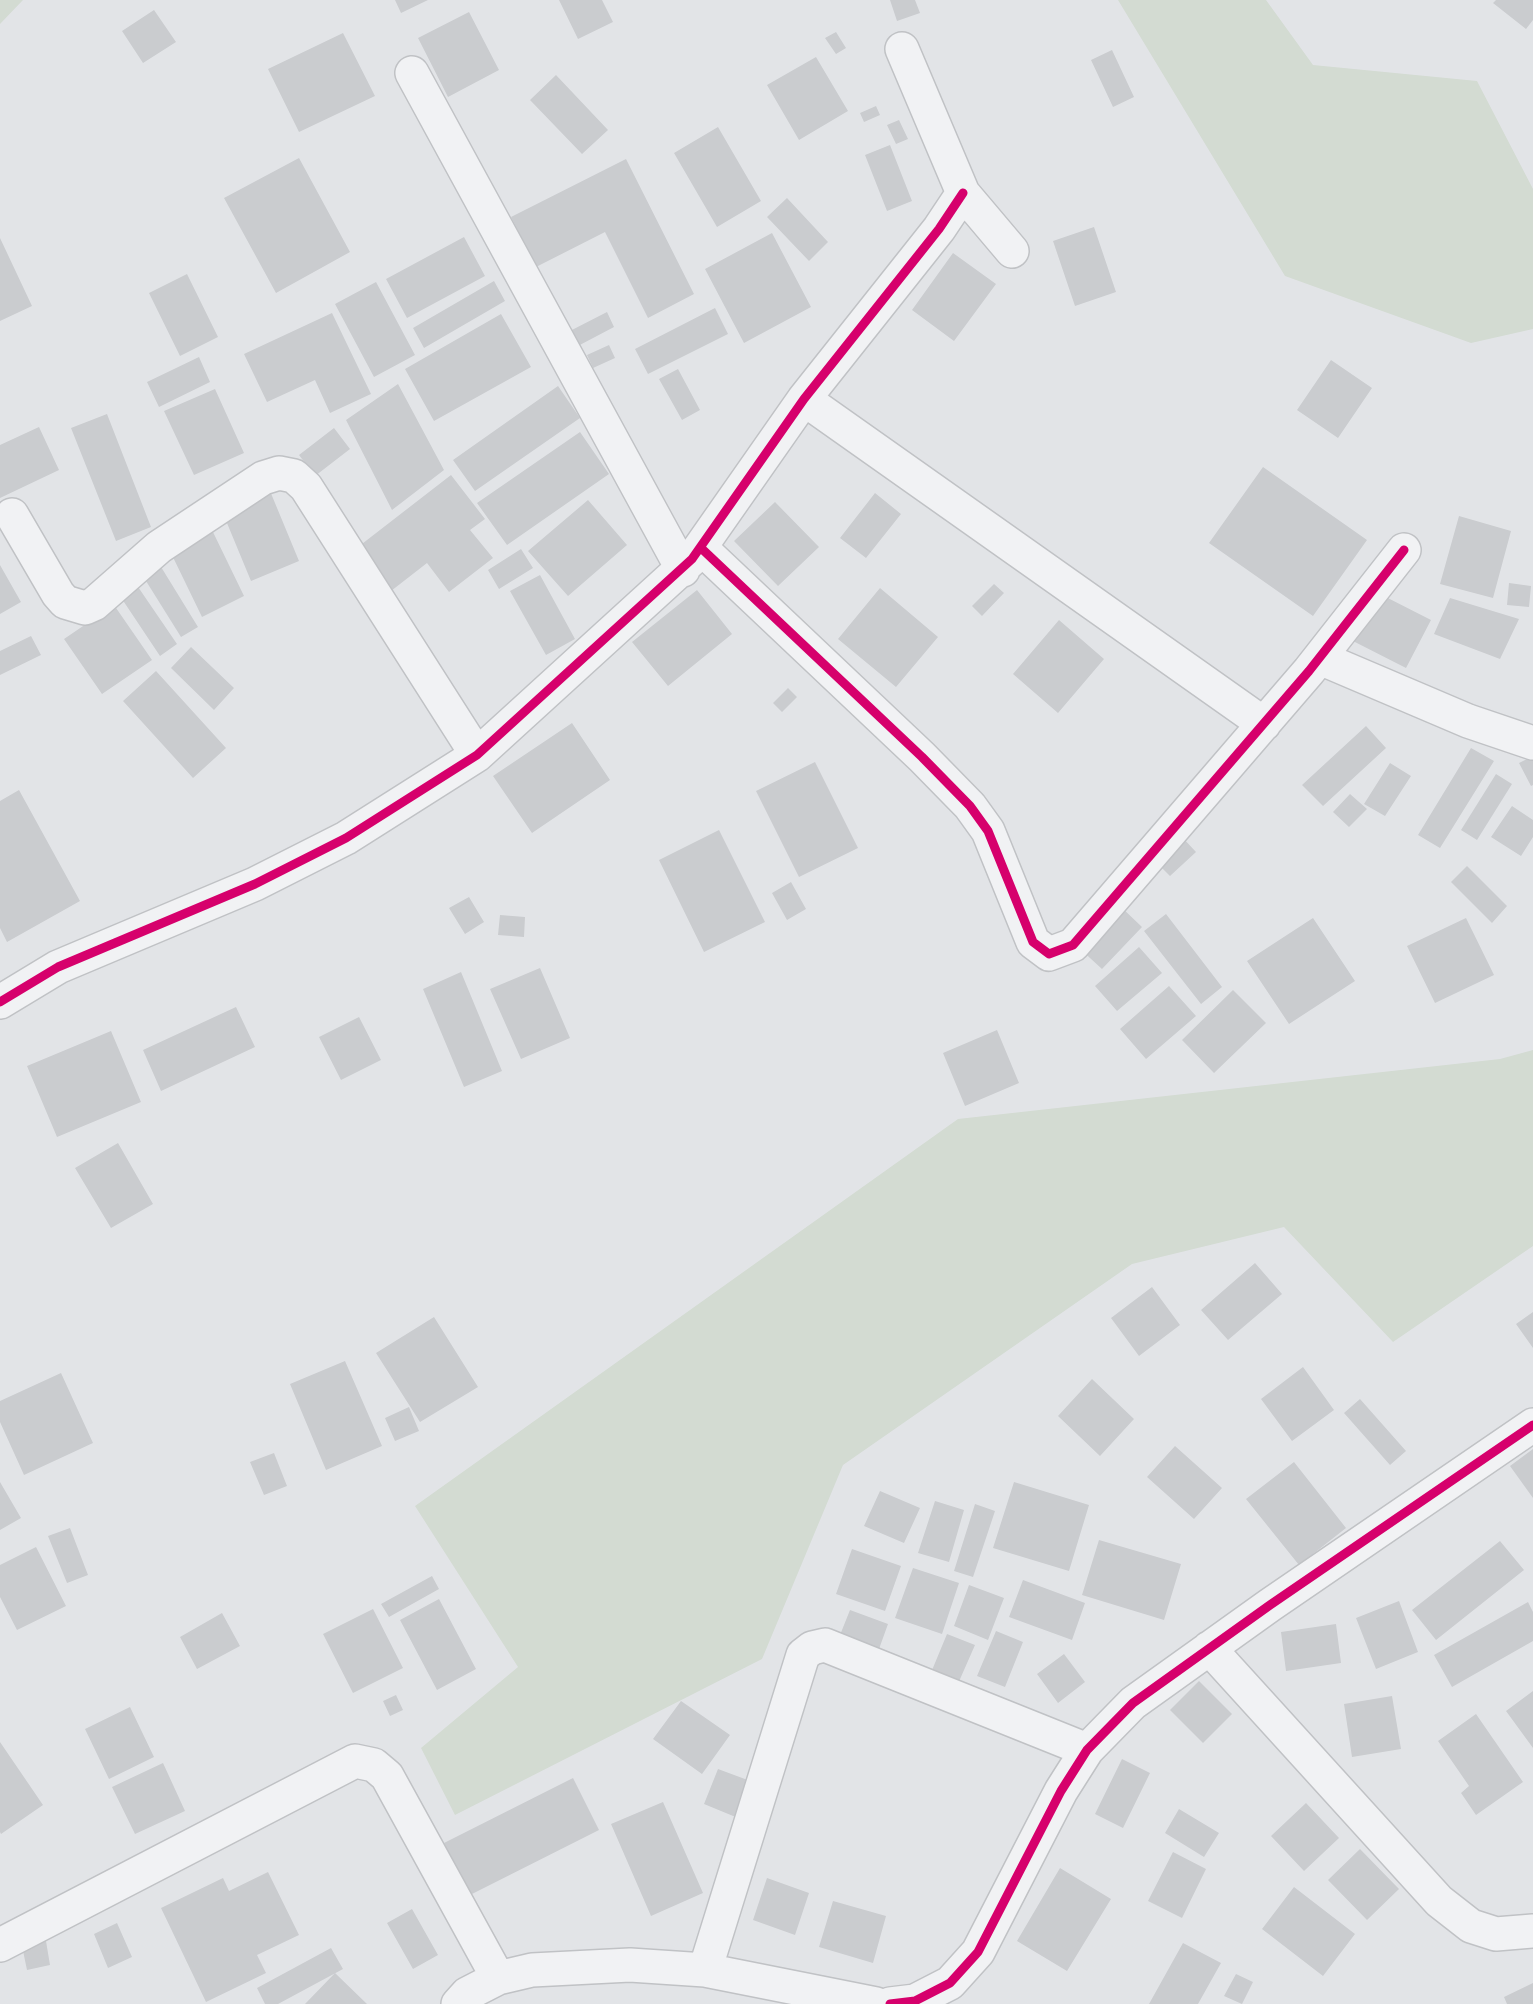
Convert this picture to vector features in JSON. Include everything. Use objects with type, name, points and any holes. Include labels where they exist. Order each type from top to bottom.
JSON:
[{"type":"street","points":[[902,49],[963,193],[1012,251]]},
{"type":"street","points":[[412,73],[692,559],[922,757],[970,806],[988,831],[1033,942],[1049,954],[1073,945],[1320,658],[1404,550]]},
{"type":"street","points":[[0,1002],[58,966],[255,884],[346,838],[477,755],[692,559],[804,399],[939,228],[963,193]]},
{"type":"street","points":[[804,399],[1264,724]]},
{"type":"street","points":[[12,515],[58,594],[65,602],[85,608],[94,604],[159,547],[263,478],[279,473],[294,476],[306,487],[477,755]]},
{"type":"street","points":[[1320,658],[1468,721],[1533,743]]},
{"type":"street","points":[[909,2003],[950,1983],[978,1952],[1061,1791],[1087,1749],[1133,1703],[1533,1425]]},
{"type":"street","points":[[705,1970],[803,1654],[812,1648],[825,1645],[1087,1749]]},
{"type":"street","points":[[1209,1648],[1439,1901],[1471,1926],[1496,1934],[1533,1930]]},
{"type":"street","points":[[0,1945],[355,1761],[374,1765],[387,1776],[498,1978]]},
{"type":"street","points":[[458,2004],[467,1995],[498,1978],[532,1970],[630,1965],[705,1970],[876,2004]]},
{"type":"shaded area","points":[[0,0],[23,0],[0,24]]},
{"type":"shaded area","points":[[1118,0],[1266,0],[1313,65],[1477,81],[1533,189],[1533,329],[1471,343],[1285,276]]},
{"type":"shaded area","points":[[1533,1050],[1533,1246],[1393,1342],[1284,1227],[1132,1264],[843,1465],[762,1659],[455,1815],[421,1748],[518,1667],[415,1506],[958,1119],[1500,1059]]},
{"type":"building","points":[[395,0],[428,0],[401,13]]},
{"type":"building","points":[[559,0],[602,0],[613,22],[578,39]]},
{"type":"building","points":[[890,0],[915,0],[920,13],[897,21]]},
{"type":"building","points":[[1496,0],[1533,0],[1533,20],[1526,29],[1493,3]]},
{"type":"building","points":[[154,10],[176,42],[143,63],[122,31]]},
{"type":"building","points":[[469,12],[499,70],[448,97],[418,38]]},
{"type":"building","points":[[836,32],[846,48],[836,54],[825,38]]},
{"type":"building","points":[[343,33],[375,96],[299,132],[268,69]]},
{"type":"building","points":[[1112,50],[1134,97],[1113,107],[1091,60]]},
{"type":"building","points":[[816,57],[848,111],[799,140],[767,85]]},
{"type":"building","points":[[556,75],[608,130],[582,154],[530,100]]},
{"type":"building","points":[[876,106],[880,115],[864,122],[860,113]]},
{"type":"building","points":[[899,120],[908,139],[896,144],[887,125]]},
{"type":"building","points":[[718,127],[761,201],[717,227],[674,153]]},
{"type":"building","points":[[890,145],[912,201],[887,211],[865,155]]},
{"type":"building","points":[[299,158],[350,252],[276,293],[224,198]]},
{"type":"building","points":[[626,159],[694,294],[648,318],[605,232],[536,267],[511,217]]},
{"type":"building","points":[[787,198],[828,242],[809,261],[767,217]]},
{"type":"building","points":[[1094,227],[1116,292],[1075,306],[1053,241]]},
{"type":"building","points":[[772,233],[811,307],[744,343],[705,269]]},
{"type":"building","points":[[464,237],[485,276],[407,318],[386,279]]},
{"type":"building","points":[[0,238],[32,306],[0,321]]},
{"type":"building","points":[[953,253],[996,284],[954,341],[912,310]]},
{"type":"building","points":[[187,274],[218,337],[180,356],[149,293]]},
{"type":"building","points":[[494,281],[505,301],[424,348],[413,328]]},
{"type":"building","points":[[376,282],[415,355],[374,377],[335,304]]},
{"type":"building","points":[[715,308],[728,334],[648,374],[635,349]]},
{"type":"building","points":[[607,312],[614,327],[576,347],[568,332]]},
{"type":"building","points":[[332,313],[371,394],[330,413],[315,380],[267,402],[244,354]]},
{"type":"building","points":[[501,314],[531,367],[434,421],[405,369]]},
{"type":"building","points":[[609,345],[615,358],[593,368],[587,355]]},
{"type":"building","points":[[199,357],[210,382],[159,407],[147,382]]},
{"type":"building","points":[[1331,360],[1372,388],[1338,438],[1297,410]]},
{"type":"building","points":[[678,369],[700,410],[682,420],[659,379]]},
{"type":"building","points":[[398,384],[444,470],[392,510],[346,420]]},
{"type":"building","points":[[558,386],[580,418],[475,491],[453,460]]},
{"type":"building","points":[[215,389],[244,453],[194,475],[164,411]]},
{"type":"building","points":[[107,414],[151,527],[116,541],[71,428]]},
{"type":"building","points":[[39,427],[59,470],[0,498],[0,445]]},
{"type":"building","points":[[334,428],[350,449],[315,476],[299,455]]},
{"type":"building","points":[[580,432],[609,474],[507,545],[477,503]]},
{"type":"building","points":[[1263,467],[1367,540],[1313,616],[1209,543]]},
{"type":"building","points":[[451,475],[485,519],[470,530],[493,558],[449,592],[427,563],[391,591],[358,547]]},
{"type":"building","points":[[270,491],[299,561],[251,581],[222,511]]},
{"type":"building","points":[[875,493],[901,514],[866,558],[840,538]]},
{"type":"building","points":[[588,500],[627,545],[568,596],[528,551]]},
{"type":"building","points":[[775,502],[819,547],[778,586],[734,541]]},
{"type":"building","points":[[1459,516],[1511,531],[1493,598],[1440,584]]},
{"type":"building","points":[[212,530],[244,596],[202,617],[170,551]]},
{"type":"building","points":[[521,549],[533,568],[499,589],[488,570]]},
{"type":"building","points":[[158,562],[198,627],[181,637],[141,573]]},
{"type":"building","points":[[0,565],[21,602],[0,614]]},
{"type":"building","points":[[540,575],[575,639],[546,655],[510,591]]},
{"type":"building","points":[[134,581],[177,644],[160,656],[118,593]]},
{"type":"building","points":[[1509,583],[1531,586],[1529,607],[1507,605]]},
{"type":"building","points":[[994,584],[1004,593],[982,616],[972,606]]},
{"type":"building","points":[[880,588],[938,637],[896,687],[838,639]]},
{"type":"building","points":[[697,590],[732,634],[668,686],[632,642]]},
{"type":"building","points":[[1376,592],[1431,620],[1406,668],[1351,640]]},
{"type":"building","points":[[1450,598],[1519,619],[1500,659],[1434,634]]},
{"type":"building","points":[[114,605],[152,660],[102,694],[64,639]]},
{"type":"building","points":[[1059,620],[1104,659],[1058,713],[1013,674]]},
{"type":"building","points":[[31,636],[41,655],[0,675],[0,651]]},
{"type":"building","points":[[191,647],[234,688],[214,710],[171,668]]},
{"type":"building","points":[[156,671],[226,748],[193,778],[123,701]]},
{"type":"building","points":[[788,688],[797,697],[782,712],[773,703]]},
{"type":"building","points":[[572,723],[610,780],[532,833],[493,776]]},
{"type":"building","points":[[1366,726],[1386,748],[1323,806],[1302,785]]},
{"type":"building","points":[[1471,748],[1494,761],[1440,848],[1418,835]]},
{"type":"building","points":[[1533,756],[1533,785],[1531,786],[1519,763]]},
{"type":"building","points":[[815,762],[858,848],[799,877],[756,791]]},
{"type":"building","points":[[1390,763],[1411,776],[1385,816],[1364,804]]},
{"type":"building","points":[[1496,774],[1512,784],[1477,840],[1461,830]]},
{"type":"building","points":[[19,790],[80,901],[7,942],[0,928],[0,801]]},
{"type":"building","points":[[1350,794],[1367,809],[1349,827],[1333,812]]},
{"type":"building","points":[[1512,806],[1533,820],[1533,837],[1521,856],[1491,837]]},
{"type":"building","points":[[719,830],[765,922],[704,952],[659,860]]},
{"type":"building","points":[[1182,837],[1196,852],[1170,876],[1156,862]]},
{"type":"building","points":[[1467,866],[1507,906],[1492,923],[1451,882]]},
{"type":"building","points":[[791,882],[806,909],[787,920],[772,893]]},
{"type":"building","points":[[469,897],[484,922],[465,934],[449,908]]},
{"type":"building","points":[[1119,905],[1142,927],[1102,969],[1078,947]]},
{"type":"building","points":[[1166,914],[1222,987],[1201,1004],[1144,931]]},
{"type":"building","points":[[500,915],[525,917],[524,937],[498,935]]},
{"type":"building","points":[[1313,918],[1355,981],[1289,1024],[1247,961]]},
{"type":"building","points":[[1466,918],[1494,975],[1435,1003],[1407,946]]},
{"type":"building","points":[[1139,947],[1162,973],[1117,1011],[1095,986]]},
{"type":"building","points":[[540,968],[570,1038],[521,1059],[490,989]]},
{"type":"building","points":[[461,972],[502,1071],[464,1087],[423,989]]},
{"type":"building","points":[[1169,986],[1196,1016],[1146,1059],[1120,1029]]},
{"type":"building","points":[[1233,990],[1266,1023],[1214,1073],[1182,1040]]},
{"type":"building","points":[[236,1007],[255,1047],[161,1091],[143,1050]]},
{"type":"building","points":[[359,1017],[381,1060],[341,1080],[319,1037]]},
{"type":"building","points":[[997,1030],[1019,1083],[965,1106],[943,1053]]},
{"type":"building","points":[[111,1031],[141,1102],[57,1137],[27,1066]]},
{"type":"building","points":[[118,1143],[153,1204],[111,1228],[75,1168]]},
{"type":"building","points":[[1255,1263],[1282,1294],[1228,1340],[1201,1310]]},
{"type":"building","points":[[1152,1287],[1180,1325],[1139,1356],[1111,1318]]},
{"type":"building","points":[[1533,1312],[1533,1348],[1516,1324]]},
{"type":"building","points":[[434,1317],[478,1387],[420,1422],[376,1353]]},
{"type":"building","points":[[345,1361],[382,1446],[326,1470],[290,1384]]},
{"type":"building","points":[[1303,1367],[1334,1410],[1292,1441],[1261,1399]]},
{"type":"building","points":[[61,1373],[93,1443],[24,1475],[0,1422],[0,1401]]},
{"type":"building","points":[[1092,1379],[1134,1419],[1100,1456],[1058,1416]]},
{"type":"building","points":[[1360,1399],[1406,1451],[1390,1465],[1344,1413]]},
{"type":"building","points":[[409,1407],[419,1431],[395,1441],[385,1418]]},
{"type":"building","points":[[1175,1446],[1222,1488],[1194,1519],[1147,1477]]},
{"type":"building","points":[[1533,1449],[1533,1498],[1510,1466]]},
{"type":"building","points":[[274,1453],[287,1486],[264,1495],[250,1462]]},
{"type":"building","points":[[1294,1462],[1346,1528],[1299,1565],[1246,1499]]},
{"type":"building","points":[[0,1482],[21,1518],[0,1530]]},
{"type":"building","points":[[1014,1482],[1089,1505],[1069,1571],[993,1548]]},
{"type":"building","points":[[880,1491],[920,1508],[904,1543],[864,1526]]},
{"type":"building","points":[[935,1501],[964,1510],[949,1562],[918,1553]]},
{"type":"building","points":[[975,1504],[995,1511],[973,1577],[954,1571]]},
{"type":"building","points":[[70,1528],[88,1575],[67,1583],[48,1536]]},
{"type":"building","points":[[1099,1540],[1181,1564],[1164,1620],[1082,1595]]},
{"type":"building","points":[[1500,1541],[1524,1570],[1436,1640],[1412,1610]]},
{"type":"building","points":[[36,1547],[66,1606],[17,1630],[0,1597],[0,1565]]},
{"type":"building","points":[[852,1549],[901,1566],[885,1611],[836,1594]]},
{"type":"building","points":[[913,1568],[959,1583],[942,1634],[895,1618]]},
{"type":"building","points":[[432,1576],[439,1589],[389,1617],[381,1604]]},
{"type":"building","points":[[1023,1580],[1085,1603],[1072,1640],[1009,1617]]},
{"type":"building","points":[[969,1585],[1004,1598],[988,1640],[954,1626]]},
{"type":"building","points":[[439,1599],[476,1669],[437,1690],[400,1620]]},
{"type":"building","points":[[1399,1601],[1418,1652],[1376,1669],[1356,1618]]},
{"type":"building","points":[[1528,1602],[1533,1612],[1533,1641],[1452,1687],[1434,1655]]},
{"type":"building","points":[[373,1609],[403,1668],[353,1693],[323,1634]]},
{"type":"building","points":[[850,1610],[888,1624],[879,1649],[840,1635]]},
{"type":"building","points":[[222,1613],[240,1646],[197,1669],[180,1637]]},
{"type":"building","points":[[1336,1624],[1341,1663],[1286,1671],[1281,1632]]},
{"type":"building","points":[[996,1631],[1023,1642],[1005,1687],[977,1676]]},
{"type":"building","points":[[947,1634],[975,1645],[957,1686],[930,1675]]},
{"type":"building","points":[[1064,1654],[1085,1682],[1058,1703],[1037,1674]]},
{"type":"building","points":[[1199,1681],[1232,1714],[1203,1743],[1170,1710]]},
{"type":"building","points":[[1533,1691],[1533,1748],[1506,1711]]},
{"type":"building","points":[[396,1695],[403,1710],[390,1716],[383,1701]]},
{"type":"building","points":[[1392,1696],[1401,1749],[1352,1757],[1344,1704]]},
{"type":"building","points":[[681,1701],[730,1735],[702,1774],[653,1739]]},
{"type":"building","points":[[130,1707],[154,1757],[109,1779],[85,1729]]},
{"type":"building","points":[[1476,1714],[1523,1782],[1476,1815],[1461,1793],[1469,1786],[1438,1741]]},
{"type":"building","points":[[0,1742],[43,1805],[1,1834],[0,1832]]},
{"type":"building","points":[[1122,1759],[1150,1773],[1123,1828],[1095,1814]]},
{"type":"building","points":[[163,1763],[185,1811],[135,1834],[112,1787]]},
{"type":"building","points":[[718,1769],[753,1782],[738,1818],[704,1804]]},
{"type":"building","points":[[573,1778],[599,1830],[470,1895],[444,1843]]},
{"type":"building","points":[[663,1802],[703,1893],[651,1916],[611,1824]]},
{"type":"building","points":[[1306,1803],[1339,1838],[1304,1871],[1271,1836]]},
{"type":"building","points":[[1179,1809],[1219,1833],[1204,1857],[1165,1833]]},
{"type":"building","points":[[1360,1849],[1399,1889],[1367,1920],[1328,1880]]},
{"type":"building","points":[[1173,1852],[1206,1869],[1182,1918],[1148,1901]]},
{"type":"building","points":[[1060,1868],[1111,1899],[1067,1971],[1017,1941]]},
{"type":"building","points":[[268,1872],[299,1935],[257,1955],[266,1973],[206,2002],[161,1908],[223,1878],[229,1891]]},
{"type":"building","points":[[767,1878],[809,1893],[795,1935],[753,1920]]},
{"type":"building","points":[[1294,1887],[1355,1934],[1323,1976],[1262,1929]]},
{"type":"building","points":[[833,1901],[886,1916],[873,1963],[819,1947]]},
{"type":"building","points":[[412,1909],[438,1955],[413,1969],[387,1923]]},
{"type":"building","points":[[117,1923],[132,1957],[108,1968],[94,1934]]},
{"type":"building","points":[[46,1941],[50,1965],[27,1970],[22,1946]]},
{"type":"building","points":[[1183,1943],[1221,1963],[1198,2004],[1149,2004]]},
{"type":"building","points":[[331,1948],[343,1969],[278,2004],[265,2004],[257,1988]]},
{"type":"building","points":[[335,1973],[367,2004],[305,2004]]},
{"type":"building","points":[[1236,1974],[1253,1982],[1242,2004],[1224,1996]]},
{"type":"building","points":[[1533,1983],[1533,2004],[1507,2004],[1504,1997]]},
{"type":"cycle path","points":[[0,1002],[58,967],[255,884],[346,838],[477,755],[692,559],[804,399],[939,229],[963,193]]},
{"type":"cycle path","points":[[701,548],[922,757],[970,806],[988,831],[1033,942],[1049,954],[1073,945],[1309,671],[1404,550]]},
{"type":"cycle path","points":[[890,2004],[915,2001],[950,1983],[978,1952],[1061,1791],[1087,1750],[1133,1703],[1270,1605],[1533,1425]]}]
